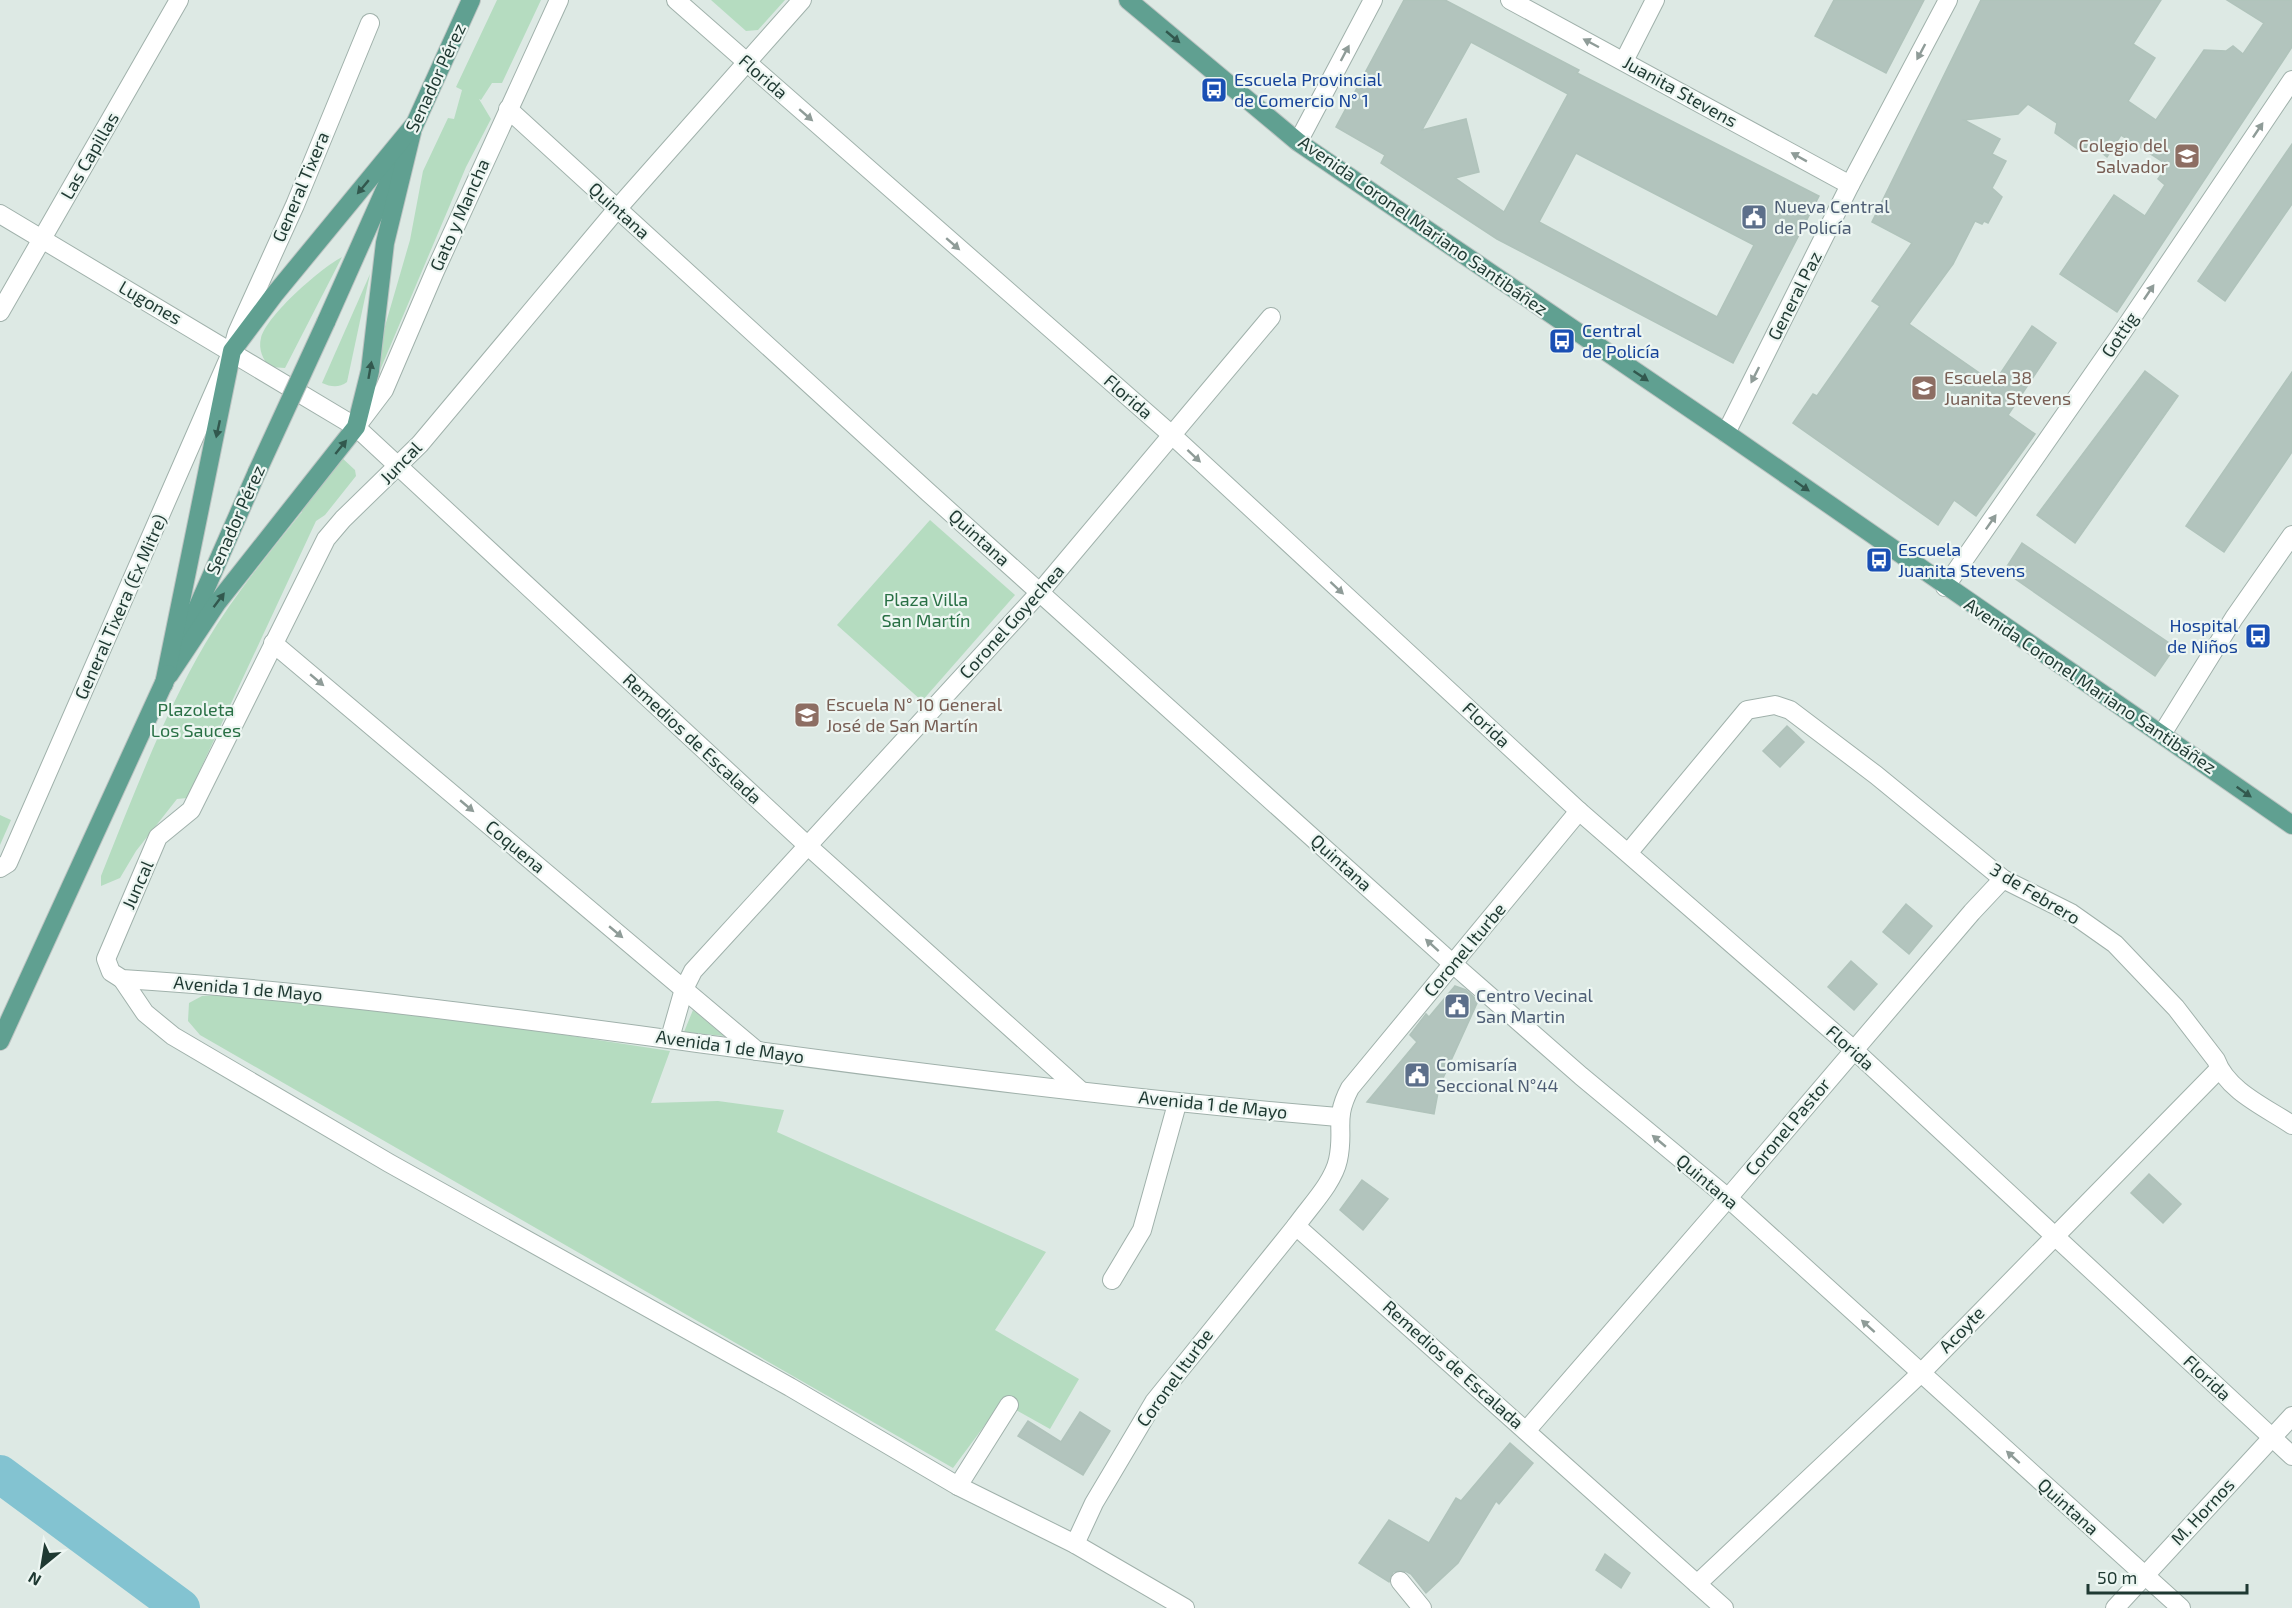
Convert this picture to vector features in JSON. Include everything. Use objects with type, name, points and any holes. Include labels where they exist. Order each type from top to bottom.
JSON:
[{"type":"main road","name":"Senador Pérez","points":[[0,1041],[164,684],[257,472],[471,0]]},
{"type":"main road","name":"Avenida Coronel Mariano Santibáñez","points":[[1128,0],[1298,142],[1726,433],[1945,587],[2292,825]]},
{"type":"main road","points":[[164,684],[223,409],[232,351],[288,278],[414,126]]},
{"type":"main road","points":[[164,684],[217,603],[356,428],[370,370],[385,243],[414,126]]},
{"type":"street","name":"Las Capillas","points":[[0,312],[179,0]]},
{"type":"street","name":"Gato y Mancha","points":[[356,428],[384,390],[508,109],[559,0]]},
{"type":"street","name":"Florida","points":[[676,0],[1173,436],[1579,811],[1629,852],[1854,1050],[2292,1456]]},
{"type":"street","name":"Juncal","points":[[122,979],[111,972],[105,959],[158,837],[191,810],[326,539],[343,519],[398,468],[617,209],[802,0]]},
{"type":"street","points":[[1298,142],[1373,0]]},
{"type":"street","name":"Juanita Stevens","points":[[1510,0],[1850,185]]},
{"type":"street","points":[[1624,61],[1655,0]]},
{"type":"street","name":"General Paz","points":[[1726,433],[1850,185],[1948,0]]},
{"type":"street","name":"General Tixera","points":[[232,351],[237,333],[295,205],[370,23]]},
{"type":"street","name":"Gottig","points":[[1945,587],[2121,334],[2292,80]]},
{"type":"street","name":"Quintana","points":[[508,109],[1454,964],[1581,1076],[1728,1198],[2181,1608]]},
{"type":"street","name":"Lugones","points":[[0,214],[42,241],[300,391]]},
{"type":"street","name":"Coronel Goyechea","points":[[670,1038],[684,989],[693,971],[1040,592],[1271,317]]},
{"type":"street","name":"General Tixera (Ex Mitre)","points":[[4,866],[232,351]]},
{"type":"street","name":"Remedios de Escalada","points":[[300,391],[356,428],[808,846],[1081,1091]]},
{"type":"street","points":[[2162,734],[2234,618],[2292,535]]},
{"type":"street","name":"Coquena","points":[[273,643],[757,1051]]},
{"type":"street","name":"3 de Febrero","points":[[1629,852],[1748,710],[1775,705],[1790,710],[1876,775],[2003,879],[2071,913],[2115,944],[2176,1008],[2216,1060],[2219,1069],[2240,1091],[2292,1125]]},
{"type":"street","name":"Coronel Iturbe","points":[[1338,1117],[1350,1088],[1579,811]]},
{"type":"street","name":"Coronel Pastor","points":[[1526,1431],[2003,879]]},
{"type":"street","points":[[122,979],[145,1013],[172,1036],[389,1163],[790,1387],[957,1486],[1075,1544],[1185,1608]]},
{"type":"street","name":"Avenida 1 de Mayo","points":[[122,979],[254,987],[1177,1104],[1338,1117]]},
{"type":"street","name":"Acoyte","points":[[1697,1584],[1920,1374],[2219,1069]]},
{"type":"street","points":[[1112,1280],[1142,1230],[1177,1104]]},
{"type":"street","points":[[1296,1226],[1327,1183],[1337,1163],[1341,1143],[1338,1117]]},
{"type":"street","name":"Remedios de Escalada","points":[[1296,1226],[1697,1584],[1712,1605]]},
{"type":"street","name":"Coronel Iturbe","points":[[1075,1544],[1094,1503],[1154,1402],[1239,1293],[1296,1226]]},
{"type":"street","points":[[957,1486],[1009,1405]]},
{"type":"street","name":"M. Hornos","points":[[2115,1608],[2292,1416]]},
{"type":"street","points":[[1400,1581],[1422,1608]]},
{"type":"green space","points":[[497,0],[541,0],[502,83],[492,83],[481,100],[479,99],[491,119],[466,167],[378,375],[372,371],[410,240],[423,171],[448,118],[454,119],[462,90],[456,87]]},
{"type":"green space","points":[[711,0],[785,0],[758,30],[746,31]]},
{"type":"green space","points":[[342,257],[285,368],[270,367],[263,358],[260,346],[265,328],[296,293],[321,271]]},
{"type":"green space","points":[[370,274],[347,382],[335,386],[322,383]]},
{"type":"green space","name":"Plazoleta Los Sauces","points":[[340,456],[355,470],[356,476],[325,515],[316,521],[187,798],[177,799],[136,851],[120,878],[101,886],[101,876],[149,758],[175,700],[205,644],[239,593],[302,512],[302,504]]},
{"type":"green space","name":"Plaza Villa San Martín","points":[[930,520],[1015,595],[922,701],[837,625]]},
{"type":"green space","points":[[0,815],[11,820],[0,845]]},
{"type":"green space","points":[[216,995],[434,1015],[670,1051],[651,1103],[718,1101],[784,1110],[777,1132],[1046,1252],[995,1330],[1079,1379],[1050,1429],[1002,1402],[953,1468],[200,1035],[188,1021],[189,1003],[202,996]]},
{"type":"green space","points":[[693,1010],[724,1036],[684,1032]]},
{"type":"building","points":[[1404,0],[1445,0],[1579,70],[1577,73],[1819,196],[1733,363],[1497,239],[1381,163],[1385,155],[1336,127]],"holes":[[[1471,42],[1568,94],[1504,212],[1455,178],[1479,172],[1466,119],[1422,130]],[[1576,153],[1754,245],[1717,317],[1539,222]]]},
{"type":"building","points":[[1834,0],[1924,0],[1886,73],[1815,36]]},
{"type":"building","points":[[1981,0],[2161,0],[2133,44],[2155,58],[2128,101],[2156,120],[2204,50],[2226,51],[2233,46],[2243,54],[2264,23],[2227,0],[2292,0],[2292,47],[2117,312],[2060,274],[2114,195],[2145,216],[2165,185],[2158,179],[2168,165],[2121,135],[2107,157],[2089,143],[2083,153],[2055,133],[2057,123],[2028,104],[2018,114],[1964,120],[2000,139],[1992,154],[2006,161],[1992,188],[2002,197],[1988,223],[1984,221],[1982,224],[1975,221],[1953,264],[1909,324],[1994,383],[2032,326],[2056,343],[2008,415],[2035,434],[1976,516],[1954,500],[1938,525],[1793,423],[1813,394],[1817,396],[1880,306],[1872,301],[1912,243],[1872,222]]},
{"type":"building","points":[[2292,144],[2292,204],[2225,301],[2198,281]]},
{"type":"building","points":[[2145,371],[2178,396],[2075,543],[2037,515]]},
{"type":"building","points":[[2292,372],[2292,452],[2224,552],[2186,526]]},
{"type":"building","points":[[2022,543],[2175,647],[2155,676],[2004,571]]},
{"type":"building","points":[[1787,726],[1804,742],[1780,767],[1763,751]]},
{"type":"building","points":[[1906,904],[1932,926],[1909,954],[1883,932]]},
{"type":"building","points":[[1851,961],[1877,984],[1854,1010],[1828,987]]},
{"type":"building","points":[[1455,986],[1466,990],[1478,1001],[1439,1087],[1434,1114],[1367,1102],[1417,1042],[1410,1035],[1426,1014],[1429,1017]]},
{"type":"building","points":[[2149,1174],[2181,1204],[2163,1223],[2131,1193]]},
{"type":"building","points":[[1362,1180],[1388,1199],[1363,1230],[1340,1210]]},
{"type":"building","points":[[1080,1412],[1110,1431],[1083,1475],[1018,1436],[1028,1421],[1061,1442]]},
{"type":"building","points":[[1510,1443],[1533,1463],[1499,1504],[1496,1501],[1458,1563],[1426,1593],[1411,1574],[1405,1571],[1393,1572],[1389,1582],[1359,1563],[1389,1520],[1429,1543],[1456,1498],[1461,1501]]},
{"type":"building","points":[[1605,1554],[1630,1573],[1621,1588],[1596,1570]]},
{"type":"waterway","points":[[0,1474],[181,1608]]},
{"type":"place","name":"Escuela Provincial de Comercio N° 1","points":[[1214,90]]},
{"type":"place","name":"Colegio del Salvador","points":[[2187,156]]},
{"type":"place","name":"Nueva Central de Policía","points":[[1754,217]]},
{"type":"place","name":"Central de Policía","points":[[1562,341]]},
{"type":"place","name":"Escuela 38 Juanita Stevens","points":[[1924,388]]},
{"type":"place","name":"Escuela Juanita Stevens","points":[[1879,560]]},
{"type":"place","name":"Hospital de Niños","points":[[2258,636]]},
{"type":"place","name":"Escuela N° 10 General José de San Martín","points":[[807,715]]},
{"type":"place","name":"Centro Vecinal San Martin","points":[[1457,1006]]},
{"type":"place","name":"Comisaría Seccional N°44","points":[[1417,1075]]}]
